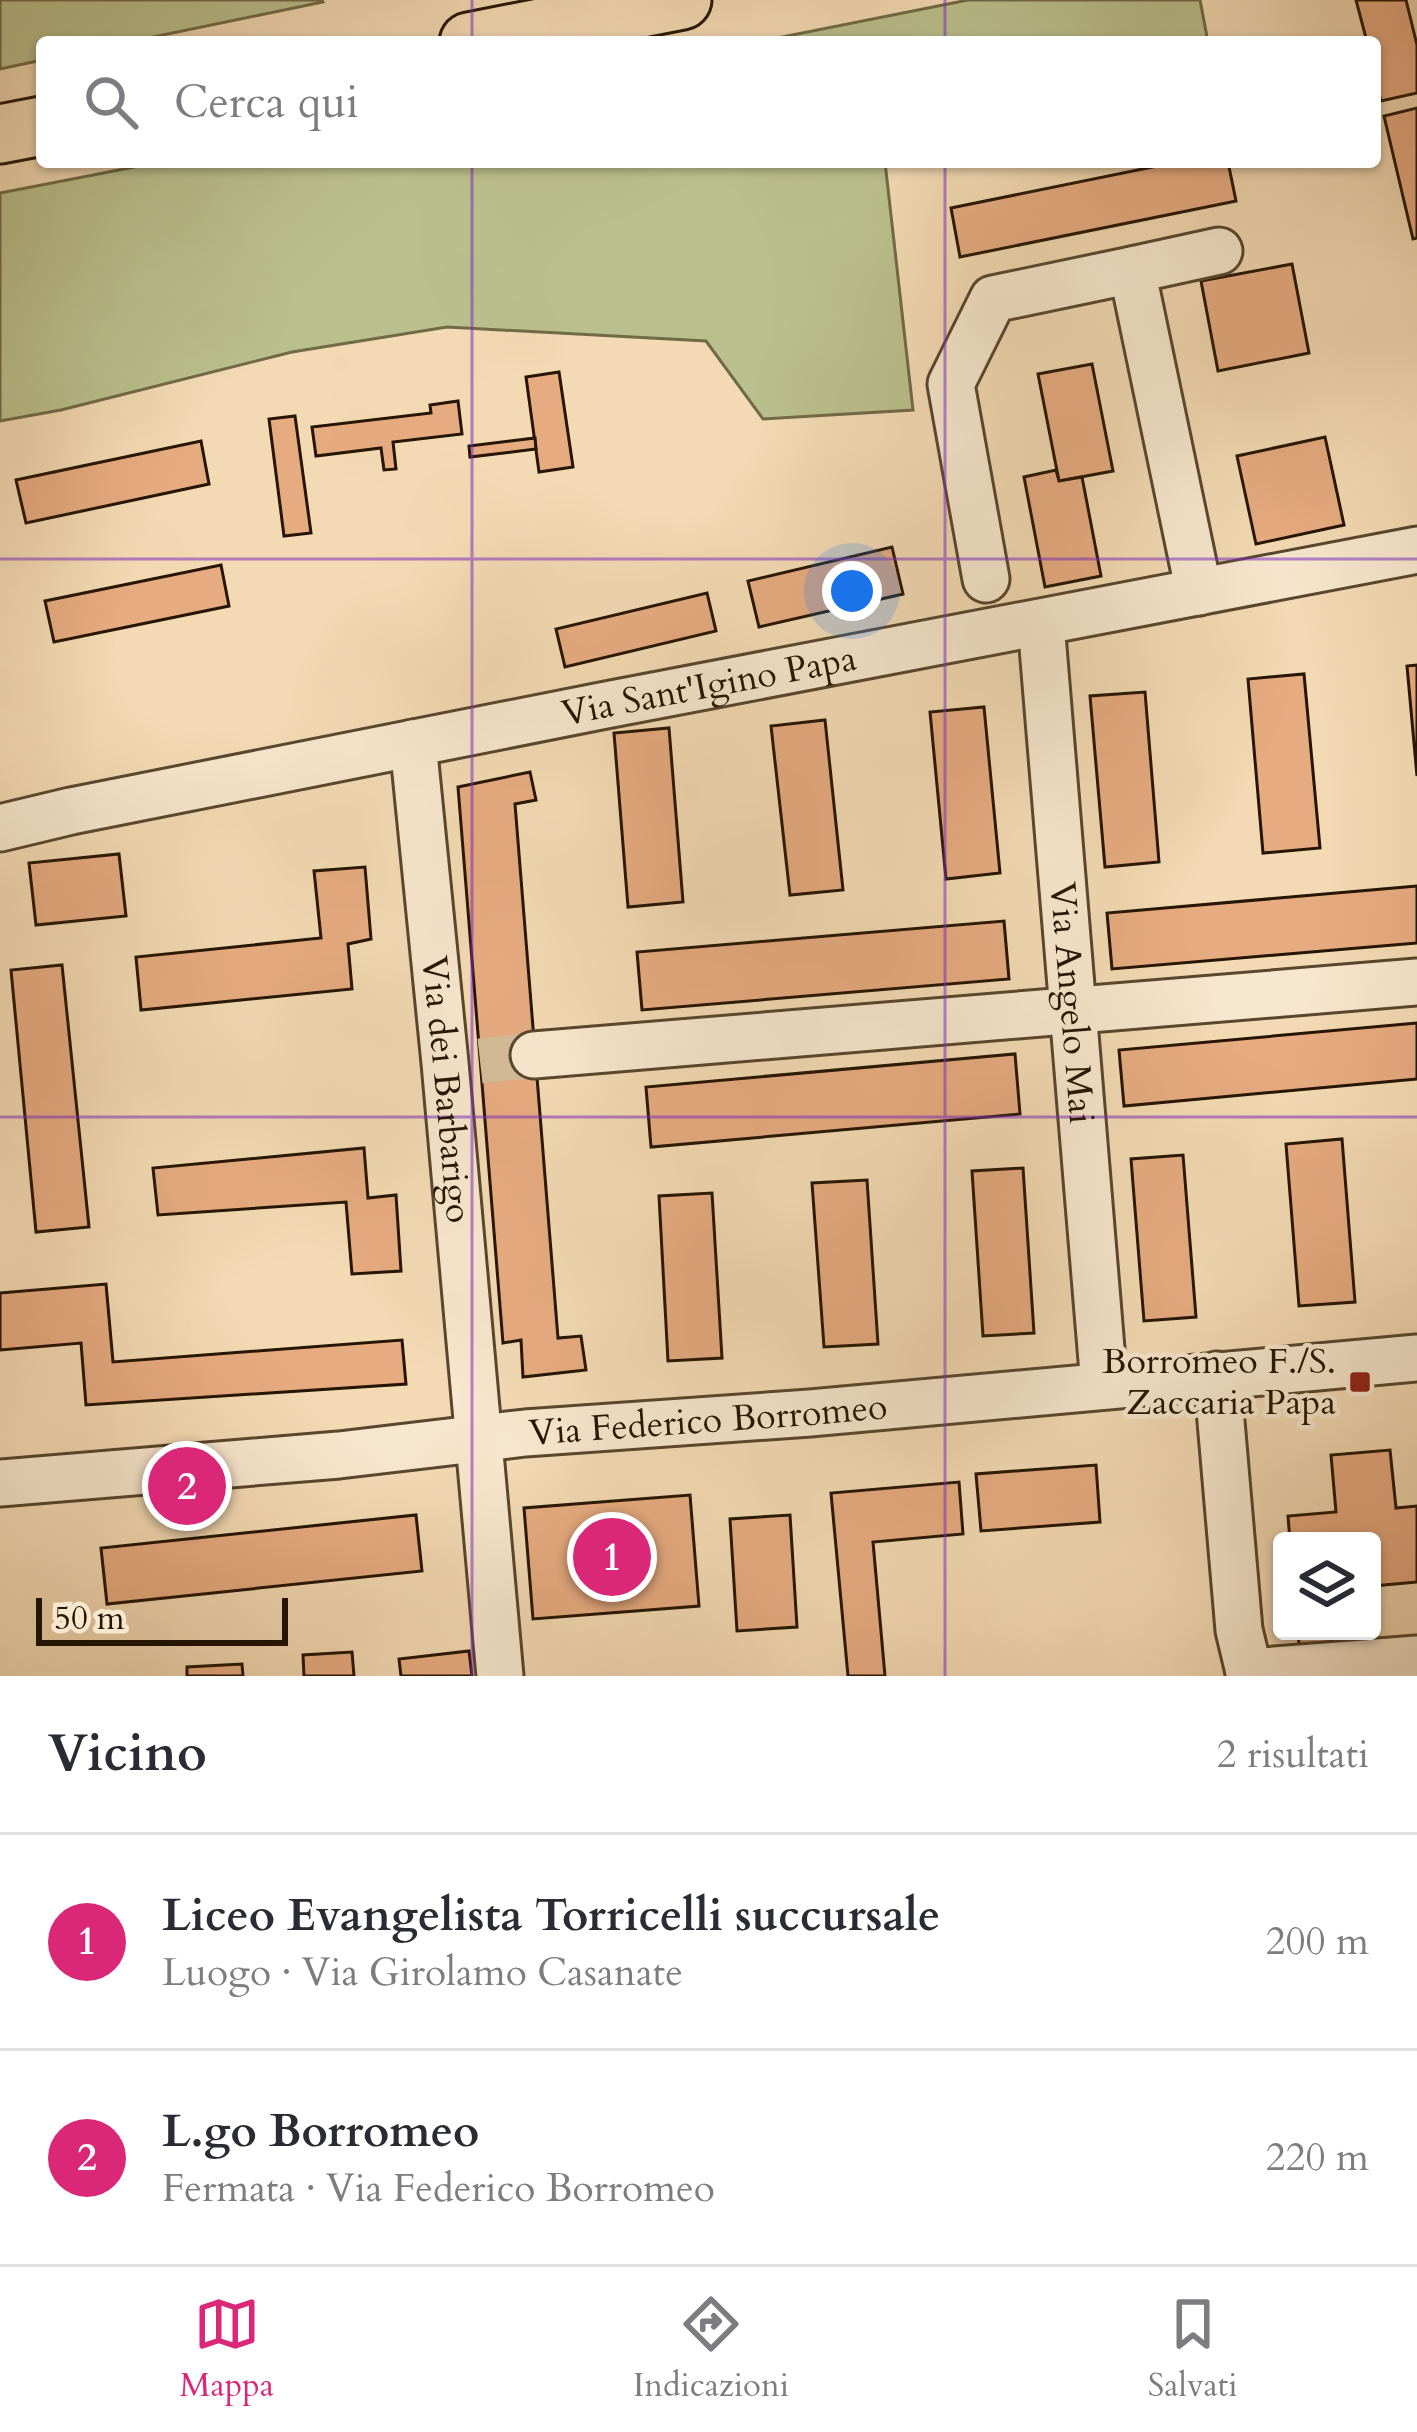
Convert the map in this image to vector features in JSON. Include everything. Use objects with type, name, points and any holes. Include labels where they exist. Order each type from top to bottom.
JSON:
[{"type":"main road","points":[[499,36],[682,0]]},
{"type":"main road","points":[[0,134],[36,127]]},
{"type":"street","points":[[986,579],[951,384],[993,299],[1220,251]]},
{"type":"street","points":[[1132,270],[1199,592]]},
{"type":"street","name":"Via Sant'Igino Papa","points":[[0,828],[413,743],[1417,550]]},
{"type":"street","name":"Via Angelo Mai","points":[[1041,623],[1103,1385]]},
{"type":"street","name":"Via dei Barbarigo","points":[[413,743],[462,1062],[478,1438],[500,1676]]},
{"type":"street","points":[[534,1055],[1417,982]]},
{"type":"street","name":"Via Federico Borromeo","points":[[0,1484],[1417,1358]]},
{"type":"street","points":[[1217,1375],[1246,1659],[1417,1660]]},
{"type":"green space","points":[[0,0],[323,2],[158,36],[36,36],[36,61],[0,69]]},
{"type":"green space","points":[[968,0],[1200,0],[1207,36],[787,36]]},
{"type":"green space","points":[[129,168],[886,168],[913,410],[763,419],[706,341],[447,327],[292,352],[0,421],[0,193]]},
{"type":"building","points":[[1356,0],[1406,0],[1417,45],[1417,93],[1381,101],[1381,36],[1365,36]]},
{"type":"building","points":[[1417,108],[1417,238],[1413,239],[1384,116]]},
{"type":"building","points":[[1148,168],[1229,168],[1236,201],[960,257],[951,208]]},
{"type":"building","points":[[1292,264],[1309,353],[1218,371],[1201,281]]},
{"type":"building","points":[[1092,364],[1113,471],[1059,481],[1038,374]]},
{"type":"building","points":[[559,372],[573,467],[539,472],[526,377]]},
{"type":"building","points":[[458,401],[462,434],[393,442],[396,469],[384,470],[381,448],[316,456],[312,427],[431,413],[430,405]]},
{"type":"building","points":[[295,416],[311,533],[284,536],[269,419]]},
{"type":"building","points":[[1325,437],[1344,525],[1256,544],[1237,456]]},
{"type":"building","points":[[535,438],[536,449],[470,457],[469,446]]},
{"type":"building","points":[[201,441],[209,484],[26,523],[16,480]]},
{"type":"building","points":[[1056,470],[1059,481],[1082,477],[1101,576],[1045,587],[1024,477]]},
{"type":"building","points":[[892,547],[903,594],[759,627],[748,581]]},
{"type":"building","points":[[221,565],[229,606],[54,642],[45,601]]},
{"type":"building","points":[[707,593],[716,631],[565,667],[556,629]]},
{"type":"building","points":[[1417,665],[1417,776],[1407,666]]},
{"type":"building","points":[[1304,674],[1320,848],[1263,853],[1248,679]]},
{"type":"building","points":[[1145,692],[1159,862],[1105,867],[1090,696]]},
{"type":"building","points":[[984,707],[1000,873],[946,879],[930,712]]},
{"type":"building","points":[[825,720],[843,890],[790,895],[771,726]]},
{"type":"building","points":[[669,728],[683,902],[628,907],[614,733]]},
{"type":"building","points":[[530,772],[536,800],[515,804],[558,1338],[581,1336],[586,1370],[523,1377],[521,1340],[503,1343],[458,787]]},
{"type":"building","points":[[119,854],[126,916],[36,925],[29,863]]},
{"type":"building","points":[[365,867],[371,939],[348,944],[352,989],[141,1010],[136,957],[321,938],[314,871]]},
{"type":"building","points":[[1417,886],[1417,943],[1112,969],[1107,913]]},
{"type":"building","points":[[1004,921],[1009,979],[642,1010],[637,952]]},
{"type":"building","points":[[62,965],[89,1227],[36,1232],[11,970]]},
{"type":"building","points":[[1417,1023],[1417,1079],[1124,1106],[1119,1050]]},
{"type":"building","points":[[1015,1054],[1020,1114],[651,1147],[646,1087]]},
{"type":"building","points":[[1342,1139],[1355,1302],[1299,1306],[1286,1144]]},
{"type":"building","points":[[364,1148],[368,1198],[396,1195],[401,1271],[352,1274],[346,1202],[158,1215],[153,1168]]},
{"type":"building","points":[[1183,1155],[1196,1317],[1144,1321],[1131,1159]]},
{"type":"building","points":[[1023,1168],[1034,1333],[983,1336],[972,1171]]},
{"type":"building","points":[[867,1180],[878,1344],[824,1347],[812,1183]]},
{"type":"building","points":[[712,1193],[722,1358],[668,1361],[659,1196]]},
{"type":"building","points":[[106,1284],[113,1362],[402,1340],[406,1384],[86,1405],[81,1343],[0,1350],[0,1293]]},
{"type":"building","points":[[1390,1450],[1396,1508],[1417,1506],[1417,1582],[1381,1585],[1381,1532],[1289,1532],[1288,1516],[1336,1512],[1331,1455]]},
{"type":"building","points":[[1096,1465],[1100,1522],[981,1531],[976,1474]]},
{"type":"building","points":[[959,1482],[963,1534],[873,1542],[885,1676],[848,1676],[831,1493]]},
{"type":"building","points":[[690,1495],[699,1606],[533,1619],[524,1508]]},
{"type":"building","points":[[416,1515],[422,1571],[107,1604],[101,1548]]},
{"type":"building","points":[[790,1515],[797,1627],[737,1631],[730,1519]]},
{"type":"building","points":[[1299,1640],[1348,1640],[1299,1645]]},
{"type":"building","points":[[469,1651],[472,1676],[401,1676],[399,1659]]},
{"type":"building","points":[[352,1652],[354,1676],[304,1676],[303,1655]]},
{"type":"building","points":[[242,1664],[243,1676],[187,1676],[187,1667]]},
{"type":"tunnel","points":[[480,1061],[534,1055]]},
{"type":"place","name":"Borromeo F./S. Zaccaria Papa","points":[[1360,1382]]},
{"type":"place","name":"L.go Borromeo","points":[[187,1486]]},
{"type":"place","name":"Liceo Evangelista Torricelli succursale","points":[[612,1557]]}]
